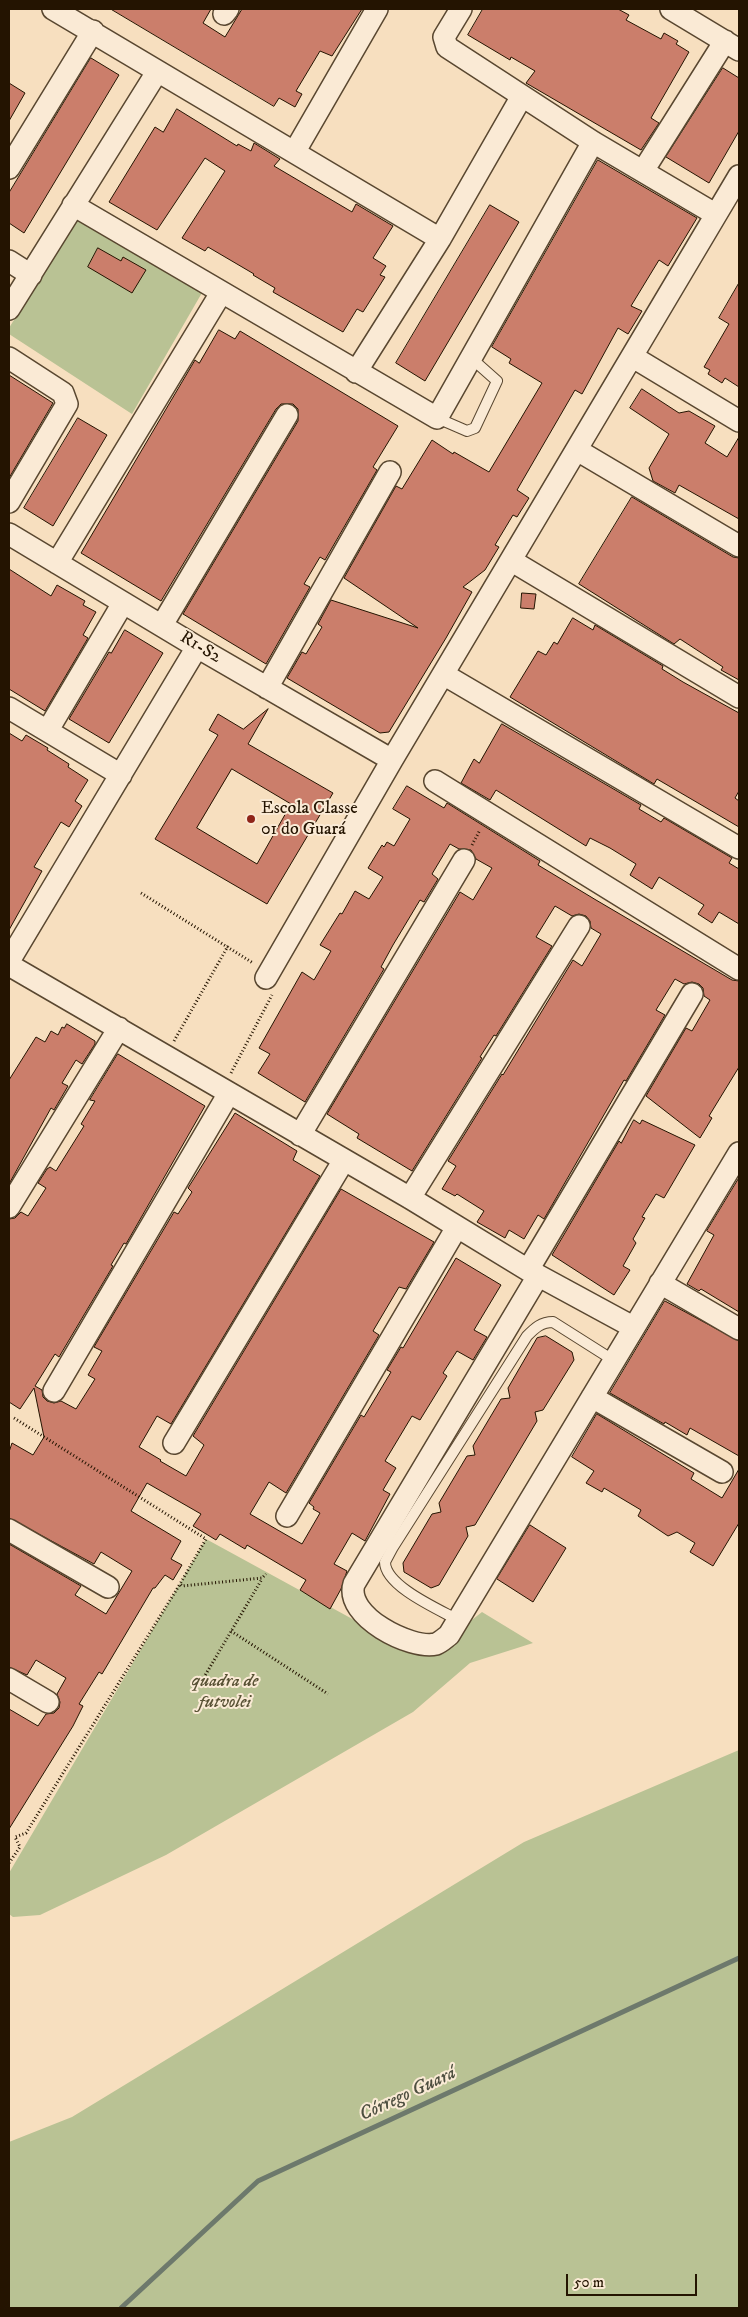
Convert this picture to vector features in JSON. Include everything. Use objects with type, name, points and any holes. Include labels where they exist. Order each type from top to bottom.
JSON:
[{"type":"street","points":[[53,9],[440,238]]},
{"type":"street","points":[[294,151],[376,9]]},
{"type":"street","points":[[461,9],[444,37],[447,47],[593,142],[715,214]]},
{"type":"street","points":[[643,171],[732,45],[671,9]]},
{"type":"street","points":[[9,168],[93,31]]},
{"type":"street","points":[[9,310],[157,72]]},
{"type":"street","points":[[356,372],[440,238],[522,96]]},
{"type":"street","points":[[74,205],[221,293],[437,418],[593,142]]},
{"type":"street","points":[[266,978],[392,760],[578,450],[739,176]]},
{"type":"street","points":[[9,261],[31,275]]},
{"type":"street","points":[[57,563],[221,293]]},
{"type":"street","points":[[632,357],[739,421]]},
{"type":"street","points":[[9,358],[63,393],[67,404],[9,502]]},
{"type":"street","points":[[162,624],[287,415]]},
{"type":"street","points":[[578,450],[739,546]]},
{"type":"street","points":[[267,688],[390,472]]},
{"type":"street","name":"R1-S2","points":[[9,534],[123,603],[162,624],[197,647],[392,760]]},
{"type":"street","points":[[512,561],[739,697]]},
{"type":"street","points":[[48,730],[123,603]]},
{"type":"street","points":[[9,961],[197,647]]},
{"type":"street","points":[[443,674],[739,848]]},
{"type":"street","points":[[9,708],[121,775]]},
{"type":"street","points":[[435,781],[739,969]]},
{"type":"street","points":[[300,1136],[464,860]]},
{"type":"street","points":[[410,1198],[579,926]]},
{"type":"street","points":[[9,965],[300,1136],[410,1198],[533,1273],[633,1327]]},
{"type":"street","points":[[692,994],[357,1578],[352,1592],[354,1602],[366,1618],[415,1642],[427,1645],[437,1644],[449,1635],[633,1327],[736,1166]]},
{"type":"street","points":[[9,1207],[119,1028]]},
{"type":"street","points":[[54,1391],[226,1091]]},
{"type":"street","points":[[174,1443],[344,1160]]},
{"type":"street","points":[[287,1516],[457,1227]]},
{"type":"street","points":[[660,1283],[739,1329]]},
{"type":"street","points":[[592,1397],[722,1472]]},
{"type":"street","points":[[9,1530],[108,1587]]},
{"type":"street","points":[[9,1679],[48,1702]]},
{"type":"lane","points":[[437,418],[467,431],[475,428],[497,381],[470,357]]},
{"type":"lane","points":[[458,1620],[404,1590],[388,1575],[385,1562],[393,1547],[527,1336],[535,1328],[544,1322],[553,1322],[613,1360]]},
{"type":"path","points":[[464,860],[489,814]]},
{"type":"path","points":[[141,893],[258,966],[272,987],[272,997],[226,1091]]},
{"type":"path","points":[[166,1056],[228,946]]},
{"type":"path","points":[[9,1863],[20,1847],[15,1836],[26,1833],[206,1540],[14,1418]]},
{"type":"path","points":[[200,1684],[266,1574]]},
{"type":"path","points":[[180,1584],[182,1586],[262,1578]]},
{"type":"path","points":[[231,1631],[328,1694]]},
{"type":"green space","points":[[77,217],[203,291],[132,414],[9,334],[9,328]]},
{"type":"green space","name":"quadra de futvolei","points":[[206,1539],[378,1633],[441,1650],[459,1630],[482,1612],[533,1643],[470,1663],[413,1712],[166,1855],[40,1915],[13,1917],[9,1914],[9,1873]]},
{"type":"green space","points":[[739,1750],[739,2308],[9,2308],[9,2142],[72,2117],[524,1842]]},
{"type":"building","points":[[111,9],[211,9],[203,23],[225,37],[242,9],[362,9],[332,56],[320,51],[296,91],[302,94],[295,107],[279,98],[274,106]]},
{"type":"building","points":[[483,9],[618,9],[629,15],[626,20],[661,39],[664,33],[678,41],[676,44],[689,52],[651,118],[659,123],[641,150],[526,83],[535,71],[511,57],[510,60],[468,35]]},
{"type":"building","points":[[91,58],[119,75],[24,233],[9,223],[9,193]]},
{"type":"building","points":[[723,68],[739,78],[739,131],[709,183],[666,157]]},
{"type":"building","points":[[9,83],[25,93],[9,121]]},
{"type":"building","points":[[177,109],[237,146],[238,144],[251,151],[254,143],[280,159],[274,166],[352,212],[356,204],[393,226],[373,258],[386,266],[380,275],[385,277],[363,312],[357,309],[343,332],[273,292],[275,288],[208,247],[205,251],[182,238],[225,171],[205,158],[157,230],[109,202],[155,127],[163,132]]},
{"type":"building","points":[[598,160],[697,218],[668,266],[659,260],[631,306],[642,311],[628,334],[618,328],[582,394],[575,390],[517,490],[529,498],[517,517],[513,515],[495,545],[499,547],[485,570],[463,587],[472,592],[446,638],[389,732],[380,733],[287,678],[302,652],[306,654],[322,627],[318,624],[331,600],[418,628],[344,578],[396,486],[402,489],[432,440],[453,454],[454,452],[489,472],[542,383],[509,363],[511,359],[492,347]]},
{"type":"building","points":[[490,205],[519,222],[425,381],[396,363]]},
{"type":"building","points":[[98,248],[121,261],[123,257],[146,270],[132,293],[88,267]]},
{"type":"building","points":[[739,283],[739,387],[725,378],[722,383],[708,374],[710,370],[704,367],[729,324],[719,318]]},
{"type":"building","points":[[219,330],[235,339],[240,331],[398,426],[373,467],[377,470],[325,560],[320,557],[304,584],[310,587],[266,664],[183,614],[298,421],[298,409],[293,404],[281,404],[276,409],[161,601],[81,553],[195,360],[199,363]]},
{"type":"building","points":[[9,375],[53,403],[9,478]]},
{"type":"building","points":[[642,389],[679,413],[689,411],[715,426],[705,443],[727,457],[739,437],[739,519],[679,485],[675,493],[653,481],[649,468],[669,434],[630,408]]},
{"type":"building","points":[[78,418],[107,435],[53,526],[24,508]]},
{"type":"building","points":[[632,497],[733,557],[739,558],[739,680],[721,670],[723,667],[680,639],[674,644],[579,584]]},
{"type":"building","points":[[9,569],[51,596],[57,585],[85,601],[83,605],[96,612],[83,635],[88,638],[45,711],[9,689]]},
{"type":"building","points":[[522,593],[536,594],[534,609],[521,608]]},
{"type":"building","points":[[573,618],[593,630],[595,625],[663,666],[662,669],[683,682],[739,713],[739,791],[735,798],[739,801],[739,827],[657,779],[654,784],[510,697],[538,651],[546,655],[554,642],[557,644]]},
{"type":"building","points":[[125,630],[163,653],[109,743],[69,719],[109,652],[111,653]]},
{"type":"building","points":[[268,709],[248,744],[333,793],[267,904],[155,839],[218,735],[209,730],[218,714],[243,729]],"holes":[[[232,769],[291,804],[257,864],[197,828]]]},
{"type":"building","points":[[502,724],[641,805],[639,809],[661,822],[664,818],[732,858],[729,863],[739,869],[739,924],[719,912],[712,923],[698,914],[704,905],[659,877],[652,889],[630,875],[636,864],[610,848],[590,838],[586,846],[496,790],[490,800],[461,783],[474,759],[479,763]]},
{"type":"building","points":[[9,733],[22,741],[26,735],[48,748],[47,750],[69,764],[68,767],[88,780],[75,801],[82,806],[69,827],[61,822],[34,867],[42,871],[9,930]]},
{"type":"building","points":[[407,786],[444,808],[447,803],[540,861],[538,865],[732,980],[739,981],[739,1067],[709,1116],[712,1118],[700,1138],[646,1096],[686,1028],[692,1031],[710,1000],[704,996],[703,988],[699,984],[692,982],[684,984],[675,979],[656,1010],[665,1015],[626,1081],[624,1080],[544,1219],[538,1215],[524,1239],[509,1230],[505,1238],[477,1222],[484,1211],[457,1194],[455,1196],[442,1189],[456,1166],[448,1161],[573,960],[582,966],[601,934],[591,928],[590,921],[586,916],[579,914],[572,916],[555,906],[536,937],[552,946],[496,1036],[494,1035],[480,1057],[482,1058],[412,1171],[357,1138],[359,1134],[327,1114],[460,892],[473,900],[492,868],[476,859],[471,850],[459,849],[450,844],[432,874],[438,879],[424,902],[420,900],[393,945],[381,967],[384,969],[305,1102],[258,1073],[270,1054],[259,1048],[302,972],[314,980],[331,951],[320,945],[340,913],[342,914],[355,891],[369,899],[383,877],[368,868],[382,845],[384,847],[387,842],[394,846],[410,819],[393,809]]},
{"type":"building","points":[[67,1024],[95,1041],[95,1044],[82,1064],[76,1060],[62,1083],[68,1086],[54,1110],[51,1108],[9,1184],[9,1080],[36,1037],[45,1042],[51,1031],[58,1035],[62,1027],[64,1028]]},
{"type":"building","points":[[118,1054],[205,1106],[59,1357],[55,1354],[35,1386],[42,1390],[43,1397],[47,1401],[54,1403],[61,1401],[76,1409],[95,1379],[88,1375],[102,1351],[94,1347],[174,1212],[178,1214],[192,1192],[188,1188],[235,1113],[297,1151],[293,1160],[320,1176],[171,1424],[157,1416],[139,1447],[160,1461],[186,1476],[204,1445],[193,1436],[341,1189],[434,1242],[406,1289],[399,1287],[373,1331],[379,1335],[286,1493],[269,1482],[250,1514],[302,1544],[320,1513],[313,1509],[314,1507],[309,1503],[361,1415],[364,1417],[391,1372],[387,1370],[401,1347],[403,1348],[456,1258],[501,1285],[474,1330],[487,1337],[473,1360],[457,1351],[443,1373],[447,1376],[420,1420],[412,1416],[385,1461],[396,1468],[383,1490],[390,1494],[365,1541],[352,1533],[334,1564],[347,1571],[341,1589],[330,1609],[300,1590],[306,1580],[247,1545],[245,1549],[220,1534],[216,1540],[193,1526],[201,1514],[147,1483],[131,1511],[181,1541],[171,1559],[182,1565],[173,1580],[165,1575],[153,1588],[102,1674],[99,1672],[79,1704],[83,1706],[73,1726],[9,1829],[9,1709],[38,1726],[46,1714],[54,1713],[59,1708],[60,1702],[57,1694],[66,1678],[36,1660],[27,1675],[9,1667],[9,1544],[81,1586],[75,1595],[106,1614],[132,1571],[101,1552],[94,1564],[9,1518],[9,1452],[12,1443],[33,1455],[44,1437],[34,1388],[20,1409],[9,1402],[9,1219],[15,1218],[21,1212],[28,1216],[46,1188],[38,1183],[50,1167],[56,1171],[84,1126],[81,1124],[95,1101],[90,1100]]},
{"type":"building","points":[[634,1120],[640,1124],[642,1120],[695,1145],[664,1198],[656,1194],[642,1217],[645,1218],[633,1239],[636,1243],[623,1266],[630,1270],[614,1295],[552,1255],[619,1141],[621,1143]]},
{"type":"building","points":[[739,1178],[739,1312],[701,1289],[699,1291],[687,1284],[714,1235],[707,1231]]},
{"type":"building","points":[[665,1301],[739,1341],[739,1456],[690,1428],[687,1435],[665,1422],[664,1424],[610,1393]]},
{"type":"building","points":[[546,1336],[572,1352],[574,1360],[543,1410],[535,1412],[537,1421],[475,1525],[466,1527],[468,1536],[439,1585],[431,1588],[404,1572],[403,1563],[432,1514],[441,1512],[439,1503],[467,1456],[475,1455],[473,1446],[501,1399],[510,1398],[508,1388],[537,1338]]},
{"type":"building","points":[[597,1414],[694,1473],[691,1479],[722,1498],[739,1469],[739,1523],[713,1566],[690,1552],[695,1543],[677,1532],[668,1536],[638,1516],[641,1510],[604,1488],[602,1492],[586,1483],[594,1471],[572,1457]]},
{"type":"building","points":[[530,1525],[566,1548],[533,1602],[497,1579]]},
{"type":"waterway","name":"Córrego Guará","points":[[121,2308],[258,2181],[739,1958]]},
{"type":"place","name":"Escola Classe 01 do Guará","points":[[251,819]]}]
